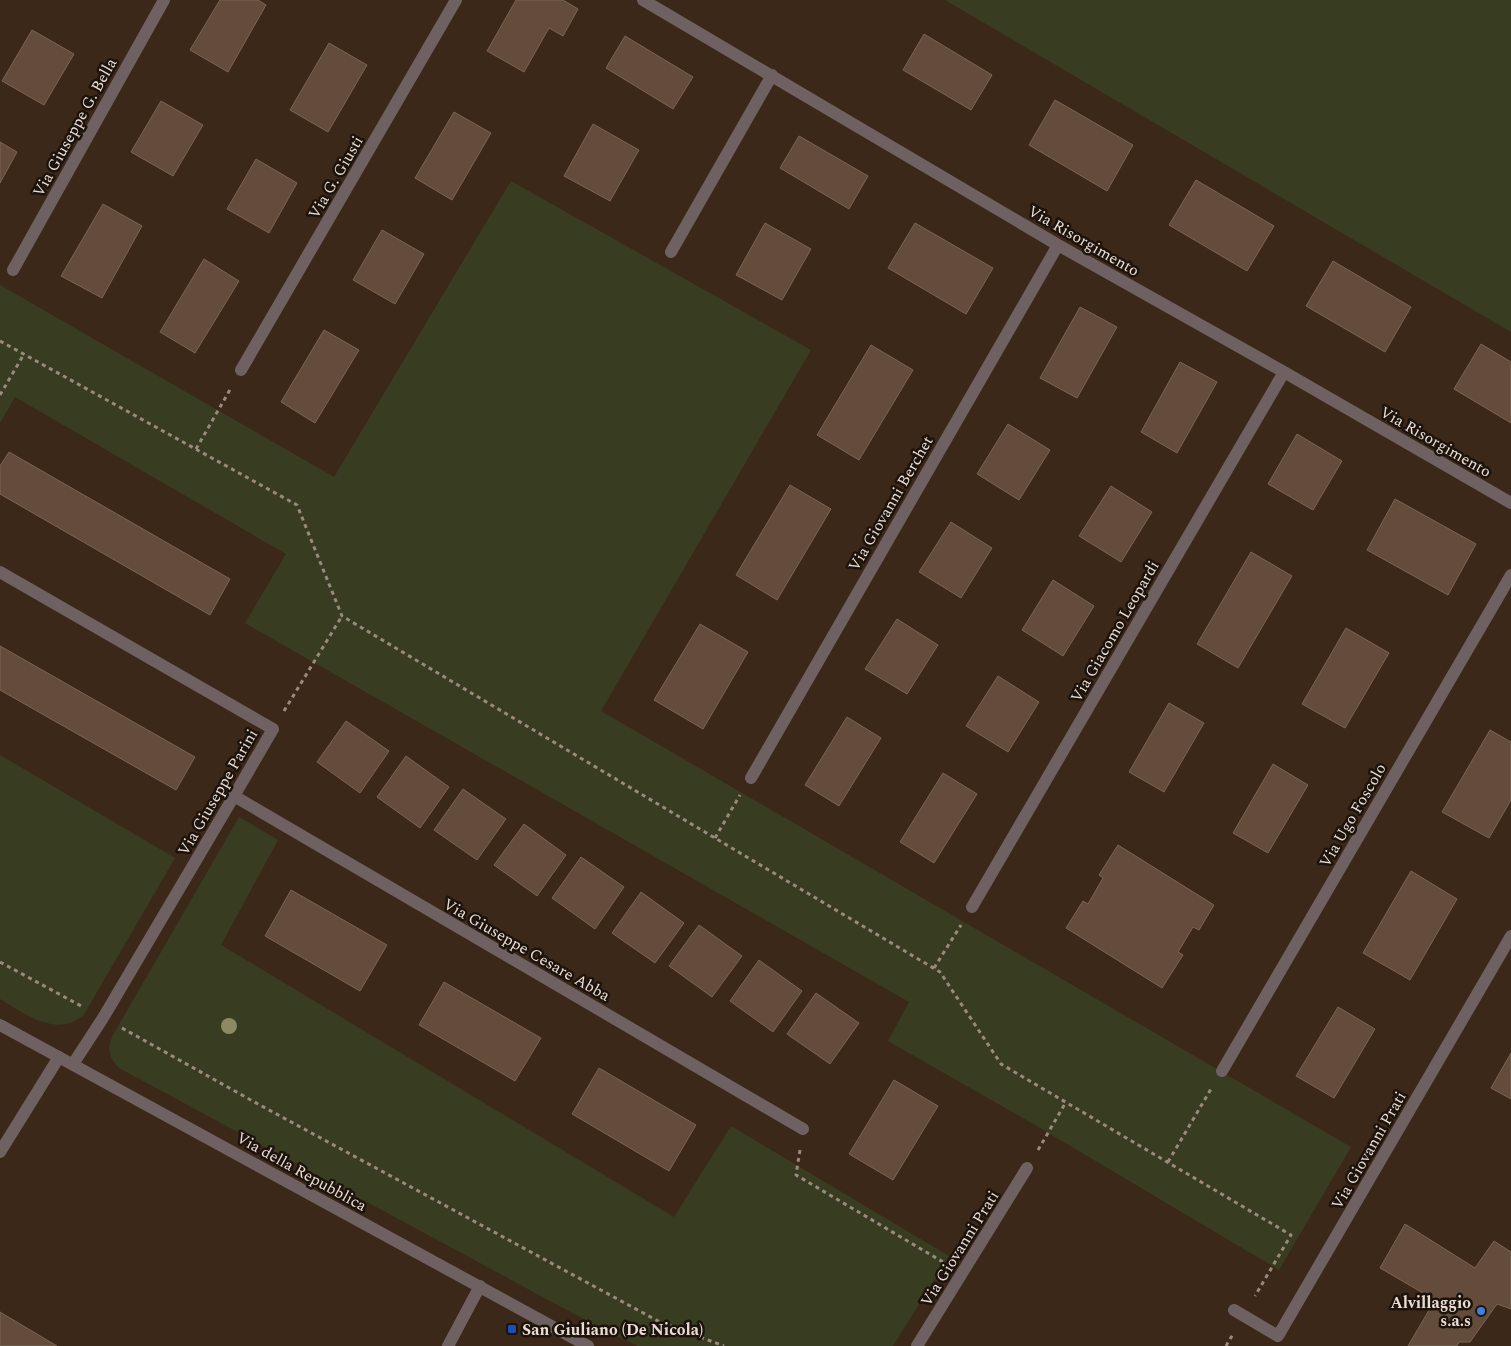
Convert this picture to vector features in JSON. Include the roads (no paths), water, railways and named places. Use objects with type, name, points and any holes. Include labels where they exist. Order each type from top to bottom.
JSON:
[{"type":"street","name":"Via Giuseppe G. Bella","points":[[13,270],[164,0]]},
{"type":"street","name":"Via G. Giusti","points":[[242,370],[456,0]]},
{"type":"street","name":"Via Risorgimento","points":[[643,0],[1058,245],[1511,503]]},
{"type":"street","points":[[671,252],[772,75]]},
{"type":"street","name":"Via Giovanni Berchet","points":[[751,778],[1058,245]]},
{"type":"street","name":"Via Giacomo Leopardi","points":[[972,907],[1284,372]]},
{"type":"street","name":"Via Giuseppe Parini","points":[[0,572],[273,728],[103,1018],[73,1064]]},
{"type":"street","name":"Via Ugo Foscolo","points":[[1222,1071],[1511,575]]},
{"type":"street","name":"Via Giuseppe Cesare Abba","points":[[234,796],[803,1129]]},
{"type":"street","name":"Via Giovanni Prati","points":[[1239,1313],[1278,1336],[1511,936]]},
{"type":"street","name":"Via della Repubblica","points":[[0,1025],[588,1346]]},
{"type":"street","points":[[0,1152],[59,1057]]},
{"type":"street","name":"Via Giovanni Prati","points":[[917,1346],[1028,1168]]},
{"type":"street","points":[[448,1346],[480,1286]]},
{"type":"place","name":"Alvillaggio s.a.s","points":[[1481,1311]]},
{"type":"place","name":"San Giuliano (De Nicola)","points":[[512,1329]]}]
